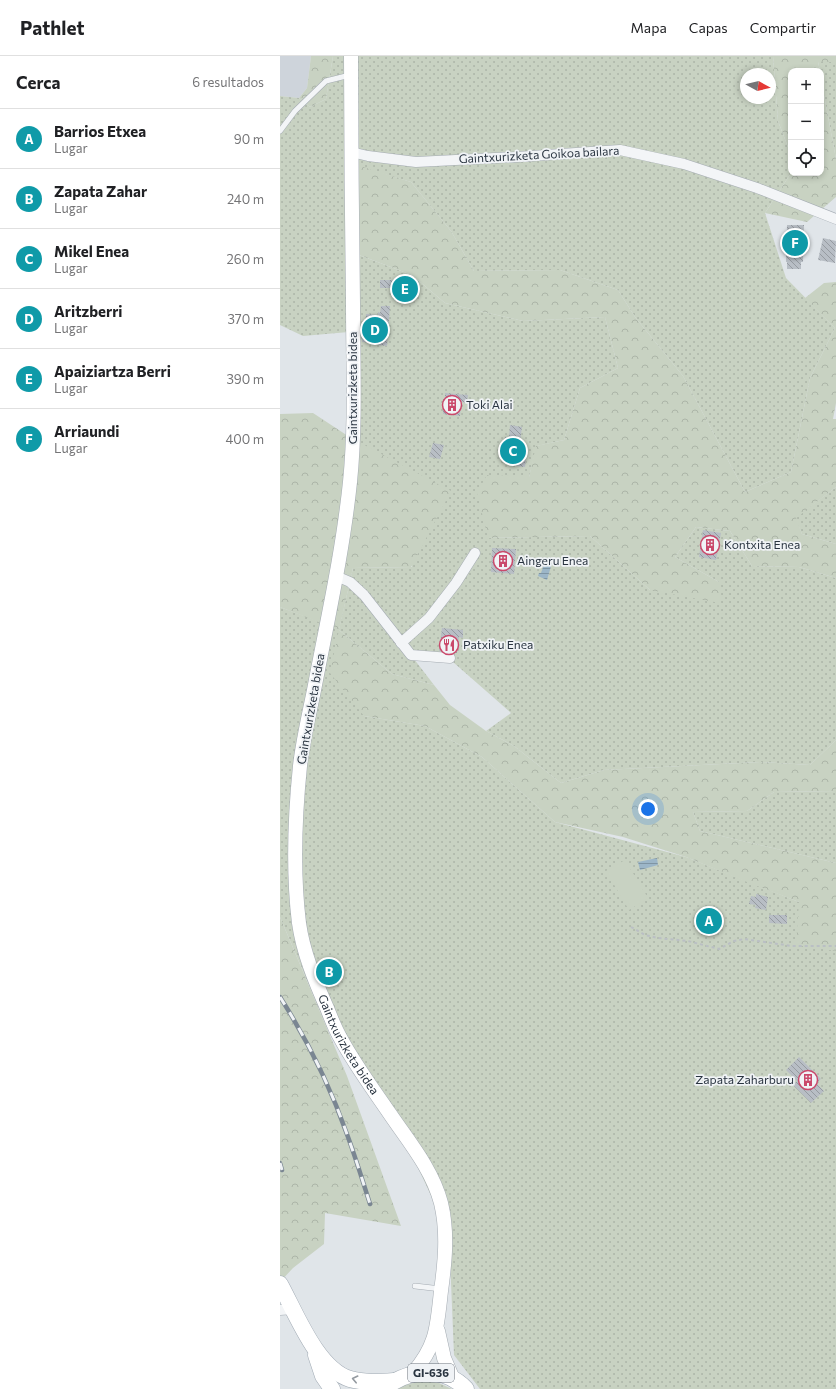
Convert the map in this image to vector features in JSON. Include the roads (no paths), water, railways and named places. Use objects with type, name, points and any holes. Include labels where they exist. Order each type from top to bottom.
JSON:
[{"type":"main road","name":"Gaintxurizketa bidea","points":[[351,56],[354,383],[351,477],[336,576],[300,762],[297,816],[296,886],[300,927],[314,979],[340,1038],[366,1079],[422,1160],[436,1189],[441,1204],[446,1241],[437,1326]]},
{"type":"main road","name":"GI-636","points":[[280,1284],[287,1310],[314,1347],[339,1374],[350,1379],[389,1385],[412,1374],[433,1373],[453,1379],[466,1389]]},
{"type":"main road","points":[[412,1374],[423,1362],[429,1352],[437,1326]]},
{"type":"main road","points":[[437,1326],[441,1349],[453,1379]]},
{"type":"main road","name":"GI-636","points":[[314,1347],[323,1376],[332,1389]]},
{"type":"street","name":"Gaintxurizketa Goikoa bailara","points":[[351,152],[368,156],[416,162],[620,150],[684,164],[757,188],[836,219]]},
{"type":"street","points":[[401,643],[429,618],[456,583],[475,553]]},
{"type":"street","points":[[336,576],[350,582],[364,595],[411,655],[450,658]]},
{"type":"lane","points":[[280,131],[294,111],[326,81],[351,75]]},
{"type":"lane","points":[[415,1286],[442,1290]]},
{"type":"water","points":[[545,561],[552,563],[547,580],[538,576],[539,573],[541,573]]},
{"type":"water","points":[[657,858],[658,865],[640,870],[638,862]]},
{"type":"railway","points":[[280,997],[300,1031],[326,1083],[348,1137],[370,1204]]},
{"type":"railway","points":[[280,1163],[282,1170]]},
{"type":"place","name":"Arriaundi","points":[[795,243]]},
{"type":"place","name":"Apaiziartza Berri","points":[[405,289]]},
{"type":"place","name":"Aritzberri","points":[[375,330]]},
{"type":"place","name":"Toki Alai","points":[[452,405]]},
{"type":"place","name":"Mikel Enea","points":[[513,451]]},
{"type":"place","name":"Kontxita Enea","points":[[710,545]]},
{"type":"place","name":"Aingeru Enea","points":[[503,561]]},
{"type":"place","name":"Patxiku Enea","points":[[449,645]]},
{"type":"place","name":"Barrios Etxea","points":[[709,921]]},
{"type":"place","name":"Zapata Zahar","points":[[329,972]]},
{"type":"place","name":"Zapata Zaharburu","points":[[808,1080]]}]
